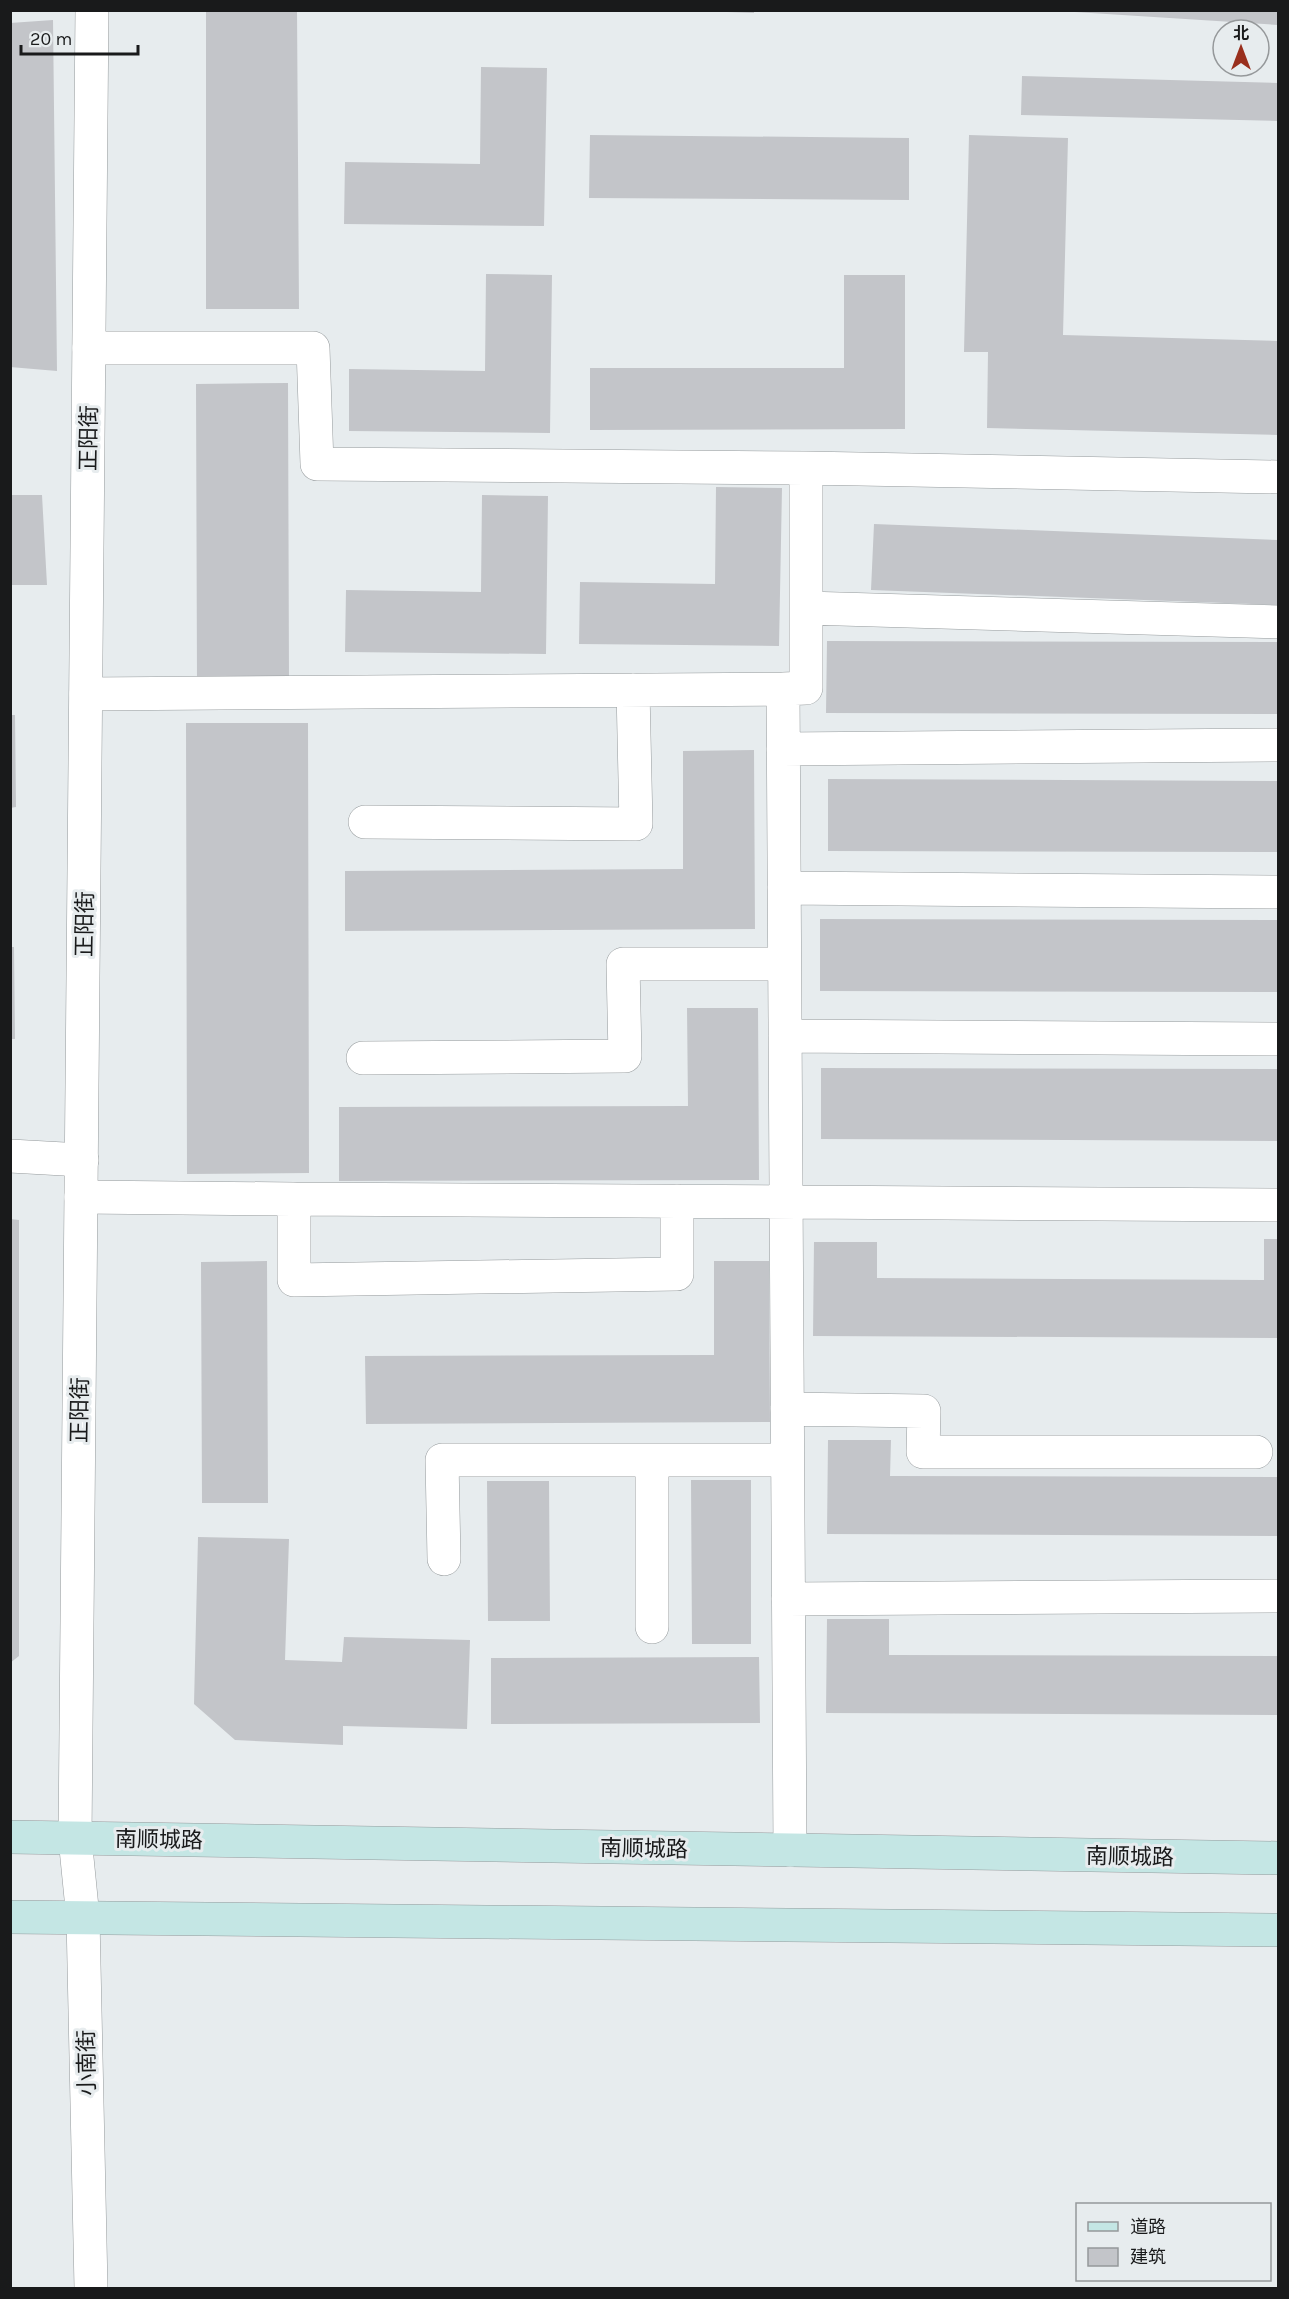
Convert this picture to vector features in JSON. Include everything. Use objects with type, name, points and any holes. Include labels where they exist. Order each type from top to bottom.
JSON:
[{"type":"main road","name":"南顺城路","points":[[10,1837],[1278,1858]]},
{"type":"main road","points":[[10,1917],[1278,1930]]},
{"type":"street","name":"正阳街","points":[[75,1838],[92,10]]},
{"type":"street","points":[[89,348],[313,348],[317,464],[806,468],[1278,477]]},
{"type":"street","points":[[86,694],[806,688],[806,468]]},
{"type":"street","points":[[806,608],[1278,622]]},
{"type":"street","points":[[783,689],[790,1850]]},
{"type":"street","points":[[365,822],[636,824],[633,690]]},
{"type":"street","points":[[783,749],[1278,745]]},
{"type":"street","points":[[784,888],[1278,892]]},
{"type":"street","points":[[363,1058],[625,1056],[623,964],[784,964]]},
{"type":"street","points":[[785,1036],[1278,1039]]},
{"type":"street","points":[[10,1156],[82,1160]]},
{"type":"street","points":[[81,1197],[1278,1205]]},
{"type":"street","points":[[294,1199],[294,1280],[678,1274],[678,1201]]},
{"type":"street","points":[[787,1409],[924,1411],[923,1452],[1256,1452]]},
{"type":"street","points":[[444,1559],[442,1460],[787,1460]]},
{"type":"street","points":[[652,1460],[652,1627]]},
{"type":"street","points":[[788,1599],[1278,1596]]},
{"type":"street","name":"小南街","points":[[75,1838],[83,1918],[91,2289]]},
{"type":"building","points":[[206,10],[297,10],[299,309],[206,309]]},
{"type":"building","points":[[727,10],[754,10],[754,13],[727,12]]},
{"type":"building","points":[[1075,10],[1278,10],[1278,25],[1271,25],[1271,18],[1211,18],[1211,21],[1075,12]]},
{"type":"building","points":[[53,20],[57,371],[10,367],[10,23]]},
{"type":"building","points":[[481,67],[547,68],[544,226],[344,224],[345,162],[480,164]]},
{"type":"building","points":[[1022,76],[1278,83],[1278,121],[1021,115]]},
{"type":"building","points":[[590,135],[909,138],[909,200],[589,198]]},
{"type":"building","points":[[969,135],[1068,138],[1063,335],[1278,341],[1278,435],[987,428],[988,352],[964,352]]},
{"type":"building","points":[[486,274],[552,275],[550,433],[349,431],[349,369],[485,371]]},
{"type":"building","points":[[844,275],[905,275],[905,429],[590,430],[590,368],[844,368]]},
{"type":"building","points":[[288,383],[289,681],[197,681],[196,384]]},
{"type":"building","points":[[716,487],[782,488],[779,646],[579,644],[580,582],[715,584]]},
{"type":"building","points":[[10,495],[42,495],[47,585],[10,585]]},
{"type":"building","points":[[482,495],[548,496],[546,654],[345,652],[346,590],[481,592]]},
{"type":"building","points":[[874,524],[1278,540],[1278,605],[871,590]]},
{"type":"building","points":[[827,641],[1278,642],[1278,714],[826,713]]},
{"type":"building","points":[[10,715],[15,715],[16,807],[10,808]]},
{"type":"building","points":[[186,723],[308,723],[309,1173],[187,1174]]},
{"type":"building","points":[[754,750],[755,929],[345,931],[345,871],[683,869],[683,751]]},
{"type":"building","points":[[828,779],[1278,781],[1278,852],[828,851]]},
{"type":"building","points":[[820,919],[1278,920],[1278,992],[820,991]]},
{"type":"building","points":[[10,947],[14,947],[15,1039],[10,1039]]},
{"type":"building","points":[[687,1008],[758,1008],[759,1180],[339,1181],[339,1107],[688,1106]]},
{"type":"building","points":[[821,1068],[1278,1069],[1278,1141],[821,1139]]},
{"type":"building","points":[[10,1219],[19,1220],[19,1656],[10,1663]]},
{"type":"building","points":[[1264,1239],[1278,1239],[1278,1338],[813,1336],[814,1242],[877,1242],[877,1278],[1264,1280]]},
{"type":"building","points":[[267,1261],[268,1503],[202,1503],[201,1262]]},
{"type":"building","points":[[714,1261],[769,1261],[770,1422],[366,1424],[365,1356],[714,1355]]},
{"type":"building","points":[[828,1440],[891,1440],[890,1476],[1278,1477],[1278,1536],[827,1534]]},
{"type":"building","points":[[691,1480],[751,1480],[751,1644],[692,1644]]},
{"type":"building","points":[[487,1481],[549,1481],[550,1621],[488,1621]]},
{"type":"building","points":[[198,1537],[289,1539],[285,1660],[342,1662],[344,1637],[470,1640],[467,1729],[343,1726],[343,1745],[235,1740],[194,1704]]},
{"type":"building","points":[[827,1619],[889,1619],[889,1655],[1278,1656],[1278,1715],[826,1713]]},
{"type":"building","points":[[759,1657],[760,1723],[491,1724],[491,1658]]}]
